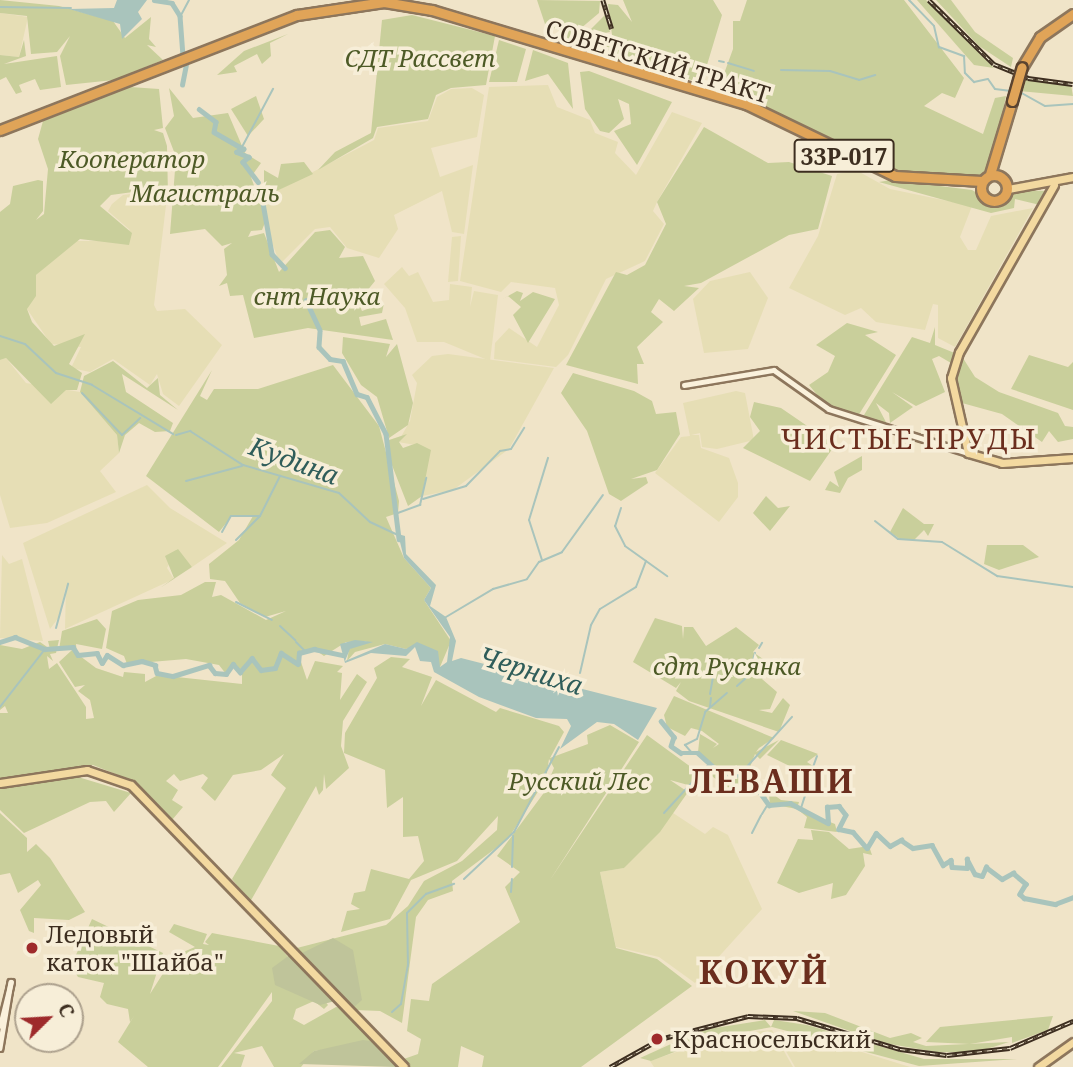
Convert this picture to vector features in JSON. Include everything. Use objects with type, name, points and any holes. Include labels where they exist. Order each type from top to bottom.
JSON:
[{"type":"highway","name":"СОВЕТСКИЙ ТРАКТ","points":[[0,131],[281,21],[356,2],[419,7],[713,95],[757,111],[874,172],[981,192]]},
{"type":"highway","points":[[995,175],[1023,67],[1045,32],[1073,15]]},
{"type":"highway","name":"СОВЕТСКИЙ ТРАКТ","points":[[713,95],[895,176],[982,181]]},
{"type":"highway","points":[[981,192],[982,181],[995,175]]},
{"type":"highway","points":[[995,175],[1008,189]]},
{"type":"highway","name":"33Р-017","points":[[981,192],[999,200],[1008,189]]},
{"type":"main road","points":[[1008,189],[1050,187],[1073,177]]},
{"type":"main road","points":[[1050,187],[951,367],[968,453],[998,463],[1034,463],[1073,458]]},
{"type":"main road","points":[[0,783],[87,770],[131,785],[404,1067]]},
{"type":"main road","points":[[1038,1067],[1073,1042]]},
{"type":"street","points":[[684,385],[774,370],[830,409],[968,453]]},
{"type":"street","points":[[0,1026],[8,982],[0,1048]]},
{"type":"shaded area","points":[[0,13],[28,17],[19,57],[0,55]]},
{"type":"shaded area","points":[[548,85],[557,107],[590,120],[595,133],[618,142],[615,153],[636,175],[672,112],[702,123],[653,211],[664,224],[645,261],[606,279],[568,355],[556,367],[494,359],[495,343],[509,328],[537,347],[559,305],[555,288],[511,282],[501,292],[460,281],[489,87]]},
{"type":"shaded area","points":[[472,88],[484,95],[477,137],[431,148],[440,177],[473,165],[464,234],[452,232],[442,191],[394,215],[398,229],[379,258],[347,248],[330,227],[315,229],[280,264],[267,229],[265,197],[374,140],[378,128],[428,121],[437,97],[451,89]]},
{"type":"shaded area","points":[[856,170],[890,189],[972,206],[960,237],[968,250],[976,250],[991,216],[1033,208],[955,347],[938,338],[938,305],[933,304],[925,330],[876,322],[861,308],[845,315],[789,288],[818,236],[837,174]]},
{"type":"shaded area","points":[[154,191],[167,197],[154,305],[157,311],[185,309],[222,345],[179,406],[163,394],[157,374],[150,385],[113,359],[90,372],[71,368],[81,347],[51,344],[27,309],[36,275],[74,241],[113,241],[130,230],[108,211],[112,204],[123,195]]},
{"type":"shaded area","points":[[461,236],[458,281],[448,282],[452,237]]},
{"type":"shaded area","points":[[402,267],[409,276],[418,272],[433,302],[449,300],[450,284],[472,287],[470,307],[474,291],[498,295],[490,361],[444,342],[417,342],[405,308],[384,284]]},
{"type":"shaded area","points":[[750,272],[768,298],[748,349],[704,353],[693,299],[710,281]]},
{"type":"shaded area","points":[[448,354],[554,368],[509,449],[453,490],[422,496],[427,457],[421,446],[398,442],[410,421],[417,383],[412,375],[432,356]]},
{"type":"shaded area","points":[[6,358],[26,383],[80,392],[117,435],[119,453],[100,471],[116,492],[47,523],[10,528],[0,495],[0,360]]},
{"type":"shaded area","points":[[736,391],[745,393],[754,440],[717,449],[702,447],[700,433],[691,435],[699,435],[701,448],[729,458],[738,483],[738,497],[719,522],[655,473],[681,437],[690,436],[683,403]]},
{"type":"shaded area","points":[[147,485],[170,508],[227,543],[192,567],[177,549],[167,568],[174,579],[65,629],[66,586],[59,617],[50,629],[23,543]]},
{"type":"shaded area","points":[[2,555],[9,564],[22,559],[43,641],[0,638]]},
{"type":"shaded area","points":[[670,811],[705,834],[713,827],[728,835],[762,909],[695,983],[659,957],[616,947],[600,872],[624,868]]},
{"type":"shaded area","points":[[772,1030],[793,1067],[654,1067],[650,1061],[726,1035]]},
{"type":"shaded area","points":[[775,1032],[801,1033],[910,1067],[795,1067]]},
{"type":"green space","points":[[0,0],[59,6],[113,21],[125,38],[151,17],[149,39],[156,47],[147,45],[163,60],[114,80],[66,85],[60,56],[70,36],[57,52],[31,54],[27,16],[0,13]]},
{"type":"green space","points":[[537,0],[600,1],[599,13],[580,29],[589,31],[605,15],[610,32],[599,34],[619,39],[612,35],[608,4],[618,5],[632,22],[623,0],[713,0],[722,15],[707,65],[700,65],[695,81],[536,36],[559,42],[562,32],[545,24]]},
{"type":"green space","points":[[747,0],[904,0],[964,78],[955,98],[942,93],[924,106],[983,134],[995,98],[1006,96],[991,170],[977,183],[904,177],[809,129],[717,93],[733,49],[733,21],[740,21]]},
{"type":"green space","points":[[917,0],[926,0],[994,68],[974,65]]},
{"type":"green space","points":[[936,0],[951,0],[975,32],[1013,58],[1011,67],[979,46]]},
{"type":"green space","name":"СДТ Рассвет","points":[[412,15],[495,36],[486,85],[451,88],[436,95],[428,119],[377,127],[373,138],[318,170],[335,152],[371,133],[382,20]]},
{"type":"green space","points":[[288,34],[270,43],[271,56],[262,64],[257,54],[234,66],[237,72],[217,75],[244,51]]},
{"type":"green space","points":[[24,40],[26,56],[4,64],[57,56],[61,87],[40,90],[35,79],[19,85],[22,92],[16,94],[6,77],[0,80],[0,55],[19,57]]},
{"type":"green space","points":[[499,40],[526,49],[517,82],[489,82]]},
{"type":"green space","points":[[533,50],[568,63],[573,109],[548,74],[525,81]]},
{"type":"green space","points":[[589,71],[672,102],[637,165],[614,131],[631,124],[629,104],[618,99],[624,119],[609,133],[600,131],[585,109],[580,72]]},
{"type":"green space","points":[[1023,78],[1071,85],[1073,96],[1019,91]]},
{"type":"green space","name":"Кооператор","points":[[130,87],[159,89],[163,128],[154,130],[163,133],[167,146],[168,196],[155,189],[111,195],[100,206],[132,233],[129,245],[80,239],[36,275],[36,296],[27,309],[32,322],[54,346],[85,334],[69,364],[82,373],[77,390],[66,390],[51,404],[6,358],[0,360],[0,212],[10,204],[13,186],[38,180],[43,181],[43,211],[36,220],[44,214],[48,169],[38,139],[43,121]]},
{"type":"green space","points":[[169,88],[193,118],[228,113],[245,153],[261,163],[251,177],[266,220],[262,230],[251,231],[248,237],[264,233],[279,272],[315,232],[330,230],[345,247],[339,258],[363,256],[375,281],[358,302],[362,311],[384,303],[382,313],[359,317],[361,326],[386,319],[393,340],[308,328],[254,338],[243,295],[230,296],[227,283],[219,286],[227,275],[224,249],[232,243],[222,246],[205,229],[170,234],[176,157],[165,128],[174,116]]},
{"type":"green space","points":[[256,96],[264,119],[248,136],[231,109]]},
{"type":"green space","points":[[704,127],[768,163],[789,162],[832,176],[818,229],[789,235],[701,283],[684,286],[699,288],[674,311],[659,299],[651,312],[663,322],[637,347],[644,364],[637,364],[638,384],[566,365],[616,272],[627,275],[645,265],[666,224],[657,202]]},
{"type":"green space","points":[[304,162],[313,174],[268,195],[264,191],[264,170],[278,178],[281,164]]},
{"type":"green space","points":[[891,180],[972,190],[994,203],[1010,190],[1047,191],[1040,205],[1015,199],[1014,208],[991,213],[879,182]]},
{"type":"green space","points":[[517,291],[523,293],[520,301],[533,292],[555,299],[528,343],[513,315],[521,307],[508,296]]},
{"type":"green space","points":[[847,323],[878,332],[865,335],[896,355],[858,416],[823,402],[809,385],[828,372],[835,356],[816,345]]},
{"type":"green space","points":[[935,327],[935,345],[957,354],[951,363],[939,356],[932,359],[945,392],[916,406],[892,392],[913,407],[890,423],[889,413],[876,403],[888,426],[867,420],[864,415],[912,337],[930,343]]},
{"type":"green space","points":[[343,337],[390,344],[386,357],[397,344],[413,403],[408,425],[389,438],[377,397],[361,385],[342,353]]},
{"type":"green space","points":[[961,355],[975,377],[999,392],[1058,413],[1065,426],[1073,427],[1073,439],[1058,442],[1049,431],[1042,442],[1002,414],[962,403],[954,382]]},
{"type":"green space","points":[[1029,355],[1068,367],[1073,362],[1073,410],[1011,389]]},
{"type":"green space","points":[[113,361],[147,388],[158,378],[160,395],[178,410],[122,374],[126,392],[173,423],[170,431],[155,432],[139,423],[125,435],[119,453],[117,435],[80,392],[84,376]]},
{"type":"green space","points":[[333,365],[379,426],[399,501],[398,513],[386,517],[404,558],[431,588],[424,600],[451,641],[440,667],[420,644],[406,649],[385,644],[355,652],[347,661],[349,649],[367,641],[346,642],[324,656],[314,649],[298,653],[307,680],[315,661],[343,666],[337,672],[342,673],[340,700],[357,674],[367,682],[343,721],[341,746],[349,768],[326,789],[324,774],[323,790],[319,795],[316,786],[250,902],[232,879],[286,788],[271,775],[284,754],[261,770],[233,775],[215,801],[201,788],[208,778],[203,774],[180,781],[174,774],[166,781],[178,790],[172,800],[183,807],[172,820],[123,777],[93,765],[0,781],[0,713],[8,713],[5,706],[0,710],[0,645],[22,649],[40,642],[50,649],[48,641],[59,640],[56,653],[50,654],[53,661],[47,656],[49,669],[57,663],[86,707],[86,719],[94,718],[90,700],[78,691],[85,685],[75,687],[59,662],[72,650],[96,668],[123,677],[124,672],[145,674],[145,682],[158,675],[242,684],[242,672],[233,664],[226,674],[219,665],[186,659],[127,664],[124,656],[106,648],[112,611],[138,600],[181,595],[205,582],[216,582],[212,597],[221,595],[266,620],[286,611],[265,617],[240,603],[225,581],[210,579],[209,564],[239,540],[253,516],[231,517],[219,532],[146,476],[212,370],[200,396],[207,400],[214,389],[258,389]]},
{"type":"green space","points":[[573,373],[634,391],[652,401],[656,414],[676,412],[680,434],[657,470],[631,479],[646,477],[648,483],[621,501],[609,494],[587,431],[561,393]]},
{"type":"green space","points":[[754,402],[781,408],[835,445],[810,481],[743,448],[760,431],[750,417]]},
{"type":"green space","points":[[407,434],[399,442],[403,448],[417,443],[431,450],[422,496],[408,506],[386,450],[386,441]]},
{"type":"green space","points":[[862,456],[862,470],[848,478],[840,493],[825,490],[830,481],[839,487],[834,472]]},
{"type":"green space","points":[[766,496],[778,508],[790,506],[770,531],[753,513]]},
{"type":"green space","points":[[903,508],[924,524],[934,524],[928,536],[924,530],[914,540],[900,539],[890,532]]},
{"type":"green space","points":[[987,545],[1023,545],[1039,557],[999,570],[984,564]]},
{"type":"green space","points":[[178,549],[192,567],[160,588],[174,578],[165,556]]},
{"type":"green space","name":"сдт Русянка","points":[[655,618],[682,626],[683,639],[684,627],[693,627],[706,646],[736,627],[759,645],[753,652],[773,666],[762,679],[777,692],[770,709],[759,710],[772,713],[783,698],[790,705],[779,732],[689,701],[676,691],[681,682],[676,688],[633,662]]},
{"type":"green space","points":[[97,619],[106,629],[102,649],[76,644],[77,655],[73,648],[59,650],[62,631]]},
{"type":"green space","name":"Русский Лес","points":[[391,657],[410,659],[402,667],[432,677],[421,706],[436,680],[496,712],[500,708],[559,726],[564,732],[550,758],[588,744],[587,735],[610,725],[639,742],[550,880],[647,735],[695,770],[697,780],[688,785],[670,780],[688,792],[660,832],[624,868],[600,872],[616,948],[657,959],[692,986],[581,1067],[482,1067],[484,1056],[461,1046],[458,1067],[407,1067],[401,1060],[418,1054],[421,1039],[407,1031],[411,999],[429,1001],[432,984],[520,922],[505,887],[520,872],[497,856],[543,794],[554,768],[549,759],[546,779],[508,839],[452,881],[453,891],[428,900],[416,917],[402,1023],[380,1011],[355,1010],[297,948],[386,925],[408,906],[424,881],[462,861],[497,830],[498,816],[457,861],[411,880],[390,919],[341,932],[347,911],[360,909],[351,904],[354,893],[365,891],[371,869],[409,879],[424,861],[418,836],[403,837],[403,797],[387,808],[385,770],[344,753],[345,733],[377,678],[374,668]]},
{"type":"green space","points":[[674,696],[774,738],[756,752],[779,740],[760,759],[755,754],[747,775],[744,771],[738,771],[746,776],[732,792],[708,773],[712,768],[723,774],[698,752],[700,734],[717,744],[713,748],[719,744],[702,731],[691,728],[685,736],[667,727],[664,715]]},
{"type":"green space","points":[[781,740],[818,754],[807,762],[816,768],[806,789],[806,774],[767,755]]},
{"type":"green space","points":[[78,777],[131,793],[114,812],[106,801],[90,802],[24,833],[0,810],[0,787]]},
{"type":"green space","points":[[754,780],[781,800],[799,802],[797,809],[770,804],[769,795],[765,791],[767,798],[745,789]]},
{"type":"green space","points":[[797,809],[835,824],[837,832],[804,828],[807,817]]},
{"type":"green space","points":[[0,813],[27,838],[27,852],[36,844],[50,858],[85,912],[69,920],[34,918],[34,933],[29,931],[20,910],[41,885],[38,880],[18,893],[10,873],[0,875]]},
{"type":"green space","points":[[811,830],[829,832],[849,849],[869,846],[872,855],[863,853],[865,866],[846,895],[831,899],[833,883],[799,893],[777,883],[798,839],[813,840]]},
{"type":"green space","points":[[92,919],[163,953],[150,994],[174,956],[195,947],[169,932],[174,924],[207,934],[203,944],[209,945],[205,942],[212,933],[279,946],[328,1005],[324,1009],[314,1001],[296,1009],[293,1019],[304,1025],[336,1007],[347,1008],[376,1042],[314,1051],[301,1067],[274,1067],[262,1046],[234,1053],[245,1055],[241,1067],[221,1067],[272,1001],[272,992],[218,1067],[148,1067],[118,1042],[134,1016],[130,1022],[128,1009],[107,1004],[100,997],[104,983],[78,977],[71,966]]},
{"type":"green space","points":[[333,938],[353,950],[362,1000],[353,1008],[302,953]]},
{"type":"green space","points":[[291,954],[335,1001],[320,1005],[275,985],[272,968]]},
{"type":"green space","points":[[793,1011],[825,1013],[890,1038],[911,1033],[922,1038],[913,1042],[926,1046],[1009,1042],[977,1052],[936,1052],[884,1043]]},
{"type":"green space","points":[[1053,1016],[1048,1030],[1012,1043],[1012,1037],[970,1044],[926,1042],[940,1027]]},
{"type":"green space","points":[[765,1020],[771,1027],[774,1020],[807,1025],[924,1059],[1017,1059],[919,1066],[772,1027],[711,1038],[651,1061],[640,1058],[702,1030]]},
{"type":"green space","points":[[363,1040],[376,1042],[397,1067],[299,1064],[314,1051]]},
{"type":"water","points":[[117,0],[147,0],[138,12],[142,19],[122,39],[120,24],[69,9],[114,8]]},
{"type":"water","points":[[398,534],[405,536],[406,554],[436,585],[430,606],[446,617],[456,641],[452,661],[461,658],[657,708],[638,740],[614,724],[597,722],[560,749],[571,726],[567,719],[536,718],[479,697],[434,672],[431,662],[420,661],[415,647],[406,656],[371,653],[345,663],[340,644],[355,640],[373,642],[350,649],[345,661],[385,644],[406,649],[417,642],[438,651],[440,667],[447,662],[450,637],[424,600],[431,588],[404,558]]},
{"type":"waterway","name":"Черниха","points":[[154,0],[172,3],[180,16],[183,56]]},
{"type":"waterway","points":[[180,17],[189,0]]},
{"type":"waterway","points":[[909,0],[934,26],[939,47],[964,56],[965,73],[974,82],[988,79],[995,89],[1011,91]]},
{"type":"waterway","points":[[0,7],[71,8]]},
{"type":"waterway","points":[[719,61],[724,62]]},
{"type":"waterway","points":[[728,63],[754,71]]},
{"type":"waterway","name":"Черниха","points":[[182,85],[186,65]]},
{"type":"waterway","points":[[781,70],[830,71],[859,80],[875,75]]},
{"type":"waterway","points":[[242,147],[273,89]]},
{"type":"waterway","points":[[1018,91],[1045,106],[1073,104]]},
{"type":"waterway","name":"Черниха","points":[[199,109],[216,122],[214,132],[244,149],[237,152],[249,157],[243,162],[258,182]]},
{"type":"waterway","name":"Черниха","points":[[261,192],[272,254],[285,268]]},
{"type":"waterway","name":"Черниха","points":[[306,300],[320,330]]},
{"type":"waterway","name":"Черниха","points":[[320,332],[319,347],[330,359],[343,361],[357,394],[367,397],[386,434],[399,539]]},
{"type":"waterway","name":"Кудина","points":[[0,336],[25,344],[56,373],[92,385],[173,434]]},
{"type":"waterway","points":[[82,393],[122,435],[140,418]]},
{"type":"waterway","points":[[423,499],[466,486],[500,451],[511,449],[524,428]]},
{"type":"waterway","name":"Кудина","points":[[176,435],[190,431],[243,465],[339,493],[370,522],[396,534]]},
{"type":"waterway","points":[[542,560],[529,520],[548,458]]},
{"type":"waterway","points":[[186,481],[242,466]]},
{"type":"waterway","points":[[236,540],[260,516],[280,476]]},
{"type":"waterway","points":[[395,514],[420,505],[426,478]]},
{"type":"waterway","points":[[446,617],[493,589],[527,579],[539,562],[562,552],[603,495]]},
{"type":"waterway","points":[[621,508],[615,526],[625,546],[667,576]]},
{"type":"waterway","points":[[222,532],[231,516],[260,516]]},
{"type":"waterway","points":[[875,521],[898,539],[942,542],[997,576],[1073,587]]},
{"type":"waterway","points":[[580,673],[591,625],[600,609],[636,587],[646,561]]},
{"type":"waterway","points":[[56,628],[68,584]]},
{"type":"waterway","points":[[236,602],[272,620]]},
{"type":"waterway","points":[[280,626],[295,640]]},
{"type":"waterway","points":[[0,642],[15,637],[45,649],[73,647],[78,655],[97,653],[102,663],[107,655],[123,665],[142,661],[155,665],[157,673],[173,676],[209,665],[215,673],[226,674],[233,664],[240,672],[252,658],[261,670],[275,668],[281,653],[298,664],[299,653],[314,649],[342,655]]},
{"type":"waterway","points":[[296,642],[306,652]]},
{"type":"waterway","points":[[759,648],[762,643]]},
{"type":"waterway","points":[[0,707],[45,649]]},
{"type":"waterway","points":[[749,674],[755,653]]},
{"type":"waterway","points":[[710,694],[714,671]]},
{"type":"waterway","points":[[737,686],[746,678]]},
{"type":"waterway","points":[[692,753],[685,745],[697,739],[705,712],[727,693]]},
{"type":"waterway","points":[[710,707],[711,698]]},
{"type":"waterway","points":[[743,771],[792,717]]},
{"type":"waterway","points":[[661,721],[674,737],[671,746],[681,753],[698,753],[721,774],[747,775]]},
{"type":"waterway","points":[[464,879],[514,832],[559,747]]},
{"type":"waterway","points":[[805,789],[817,756]]},
{"type":"waterway","points":[[664,813],[707,766]]},
{"type":"waterway","points":[[748,776],[769,805],[790,803],[828,823],[827,807],[839,806],[846,815],[839,829],[853,832],[867,848],[876,833],[890,846],[901,840],[913,848],[932,845],[943,865],[951,860],[952,867],[967,868],[967,859],[975,874],[982,876],[986,867],[1002,879],[1013,873],[1026,884],[1020,894],[1024,898],[1055,904],[1073,897]]},
{"type":"waterway","points":[[801,808],[805,796]]},
{"type":"waterway","points":[[762,814],[768,804]]},
{"type":"waterway","points":[[752,833],[761,815]]},
{"type":"waterway","points":[[512,867],[513,836]]},
{"type":"waterway","points":[[511,892],[512,879]]},
{"type":"waterway","points":[[392,1012],[401,1004],[408,966],[407,913],[426,894],[454,884]]},
{"type":"railway","points":[[603,0],[612,29]]},
{"type":"railway","points":[[929,0],[994,64],[1028,78],[1073,84]]},
{"type":"railway","points":[[610,1067],[660,1039],[748,1016],[797,1018],[900,1049],[947,1055],[1010,1048],[1073,1021]]},
{"type":"place","name":"Ледовый каток \"Шайба\"","points":[[32,948]]},
{"type":"place","name":"Красносельский","points":[[657,1039]]},
{"type":"district","name":"ЧИСТЫЕ ПРУДЫ","points":[[909,438]]},
{"type":"district","name":"ЛЕВАШИ","points":[[772,781]]},
{"type":"district","name":"КОКУЙ","points":[[764,972]]},
{"type":"park label","name":"Магистраль","points":[[205,193]]},
{"type":"park label","name":"снт Наука","points":[[317,296]]}]
